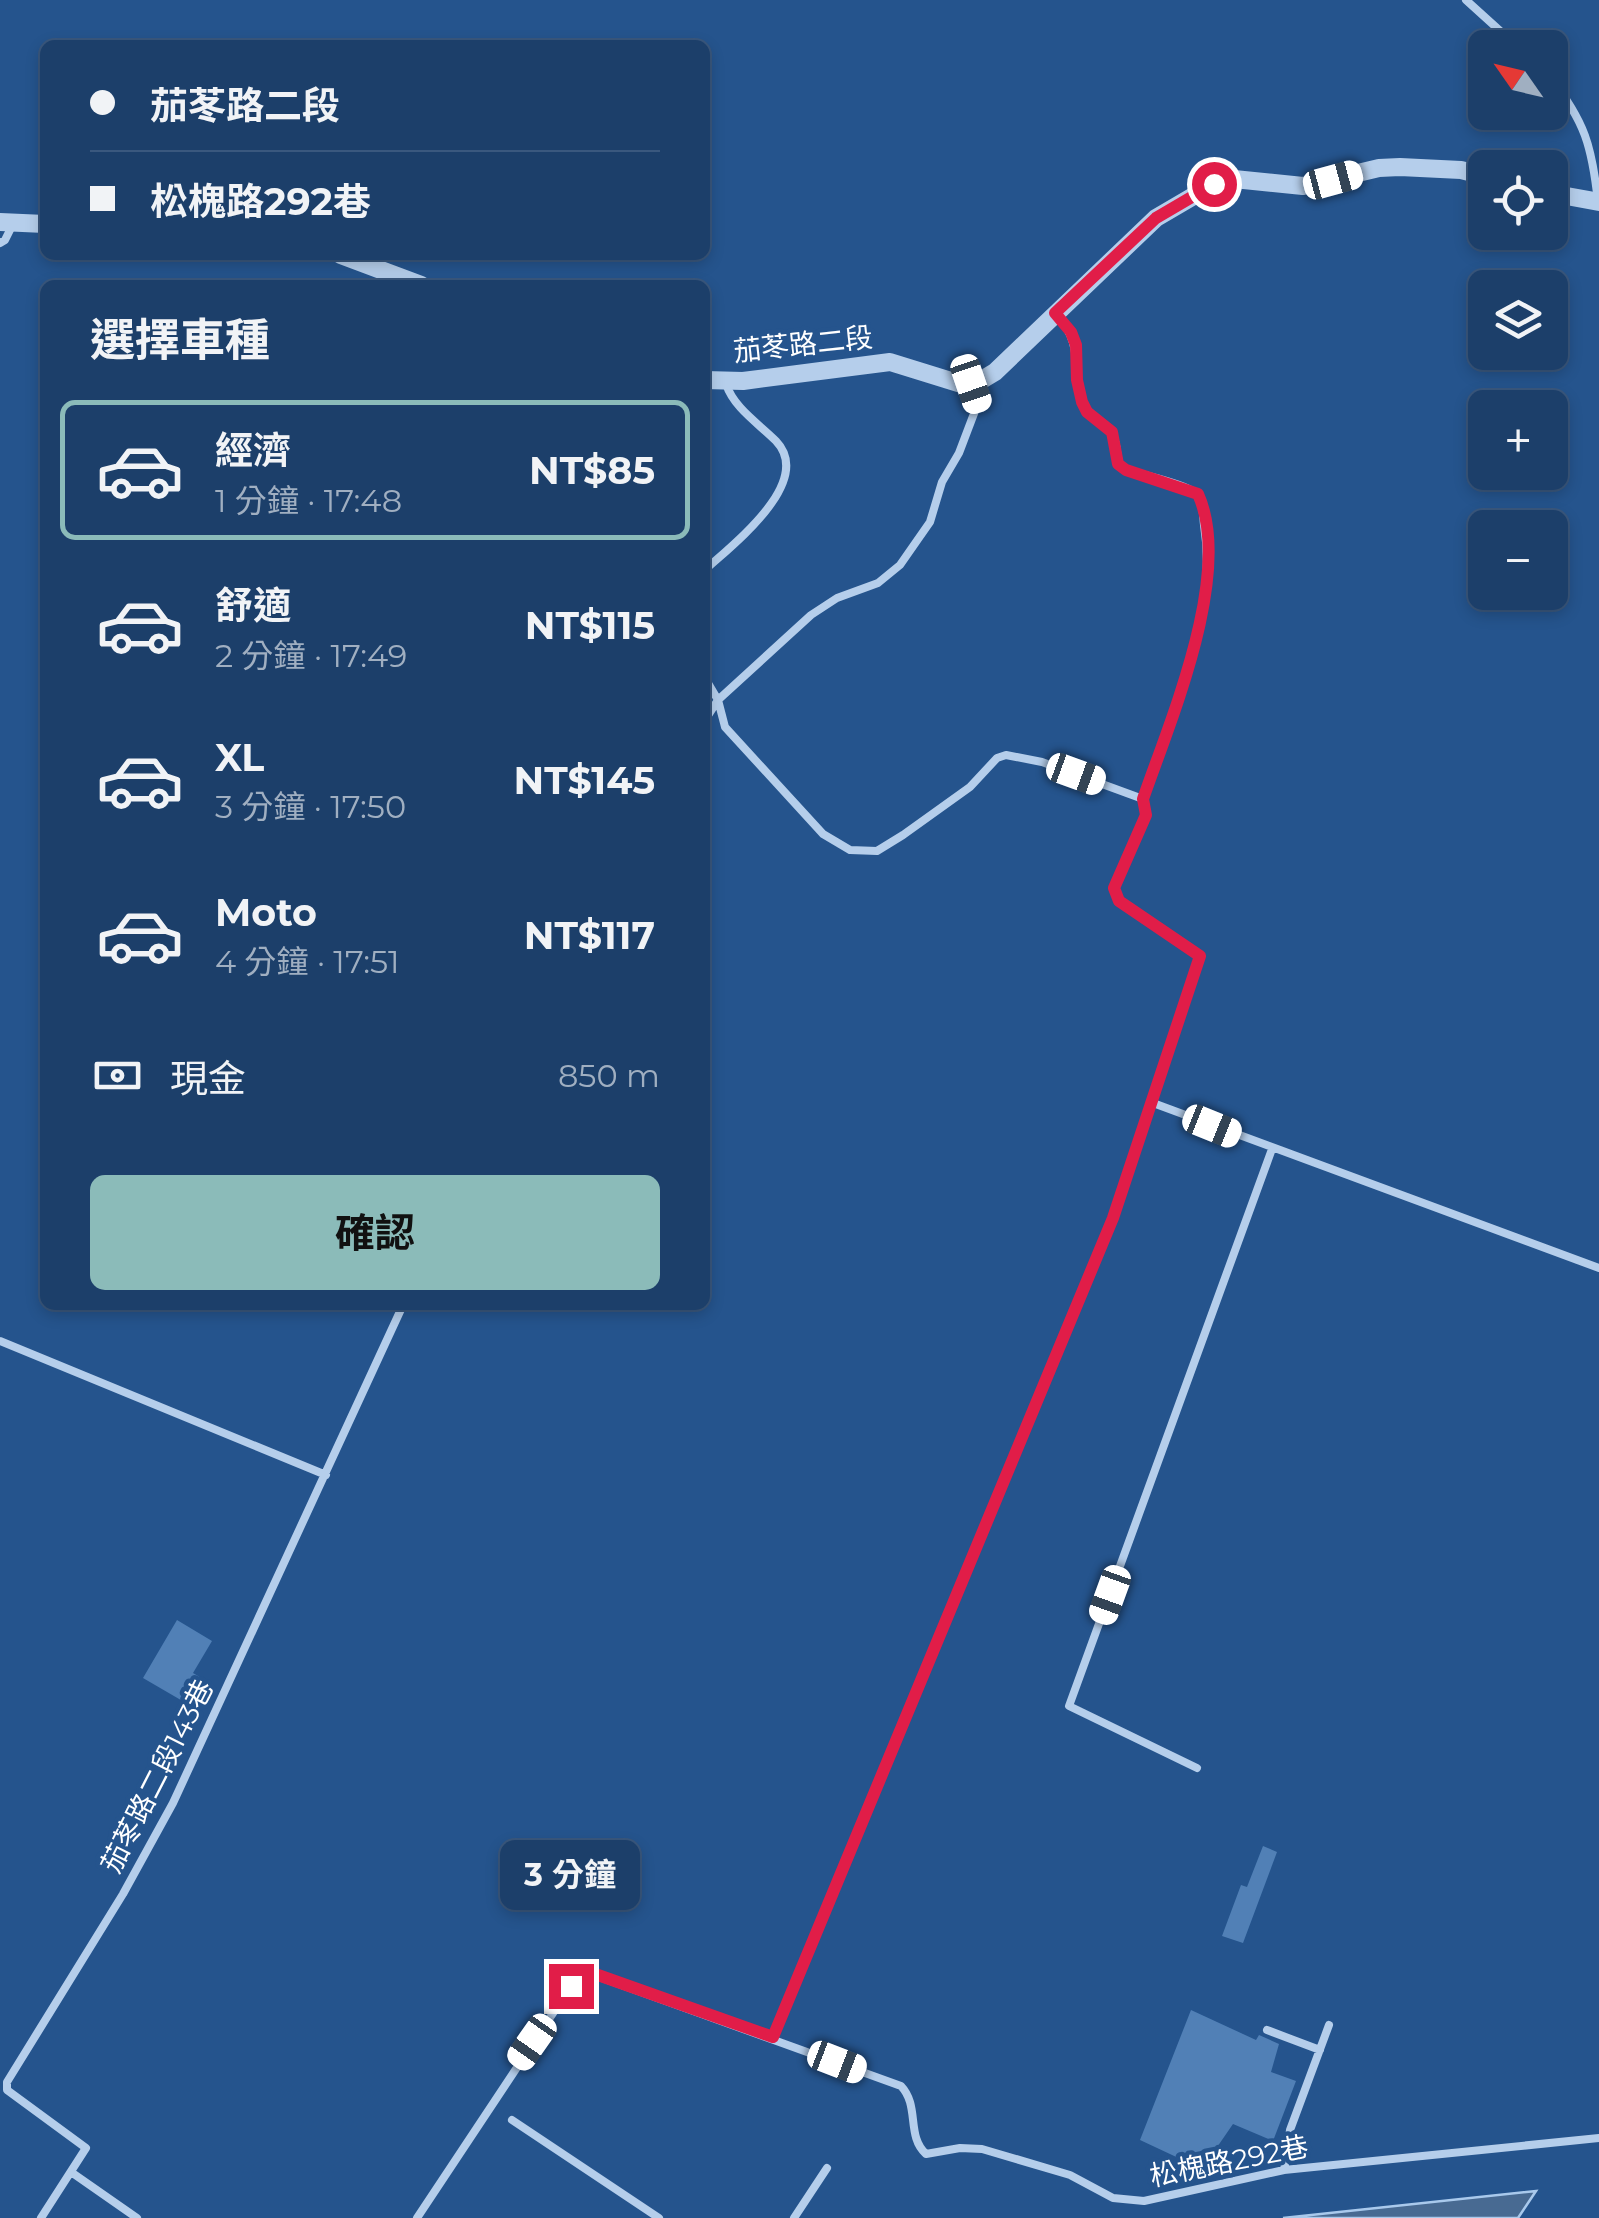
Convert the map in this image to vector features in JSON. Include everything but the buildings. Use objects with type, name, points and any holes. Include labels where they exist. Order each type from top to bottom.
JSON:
[{"type":"street","points":[[971,384],[996,372],[1156,218],[1224,181],[1303,186],[1400,166],[1468,172]]},
{"type":"street","points":[[1568,196],[1599,202]]},
{"type":"street","points":[[7,222],[40,224]]},
{"type":"street","points":[[354,260],[408,280]]},
{"type":"street","name":"茄苳路二段","points":[[710,380],[890,362],[951,382],[971,384]]},
{"type":"lane","points":[[1466,0],[1500,30]]},
{"type":"lane","points":[[1568,100],[1578,112],[1594,158],[1599,202]]},
{"type":"lane","points":[[0,243],[6,240],[7,222]]},
{"type":"lane","points":[[773,2037],[1113,1218],[1200,956],[1119,901],[1115,894],[1146,815],[1143,799],[1179,704],[1194,646],[1208,548],[1200,499],[1191,490],[1118,464],[1112,432],[1087,412],[1082,402],[1076,345],[1055,313]]},
{"type":"lane","points":[[710,565],[765,512],[779,490],[787,466],[780,446],[731,399],[726,381]]},
{"type":"lane","points":[[710,712],[718,700],[811,614],[837,598],[878,583],[900,565],[930,522],[942,482],[960,453],[978,403],[971,384]]},
{"type":"lane","points":[[710,686],[725,727],[824,834],[850,850],[877,851],[903,835],[970,788],[996,758],[1006,754],[1042,762],[1143,799]]},
{"type":"lane","points":[[1153,1103],[1599,1268]]},
{"type":"lane","points":[[1197,1768],[1070,1706],[1272,1149]]},
{"type":"lane","name":"茄苳路二段143巷","points":[[71,2172],[86,2148],[7,2090],[7,2082],[123,1894],[173,1803],[402,1310]]},
{"type":"lane","points":[[0,1340],[326,1475]]},
{"type":"lane","name":"松槐路292巷","points":[[417,2218],[494,2098],[580,1978],[598,1975],[901,2086],[912,2104],[914,2135],[926,2154],[982,2149],[1070,2175],[1113,2198],[1134,2202],[1284,2170],[1599,2138]]},
{"type":"lane","points":[[1284,2170],[1290,2130],[1329,2026]]},
{"type":"lane","points":[[1267,2030],[1320,2050]]},
{"type":"lane","points":[[512,2120],[660,2218]]},
{"type":"lane","points":[[794,2218],[827,2168]]},
{"type":"lane","points":[[41,2218],[71,2172],[138,2218]]},
{"type":"water","points":[[1536,2191],[1518,2218],[1283,2218]]},
{"type":"route","points":[[571,1986],[585,1976],[598,1975],[773,2037],[1113,1218],[1200,956],[1119,901],[1114,888],[1146,815],[1143,799],[1179,704],[1201,612],[1208,548],[1198,494],[1118,464],[1112,432],[1087,412],[1082,402],[1076,345],[1055,313],[1156,218],[1214,184]]}]
